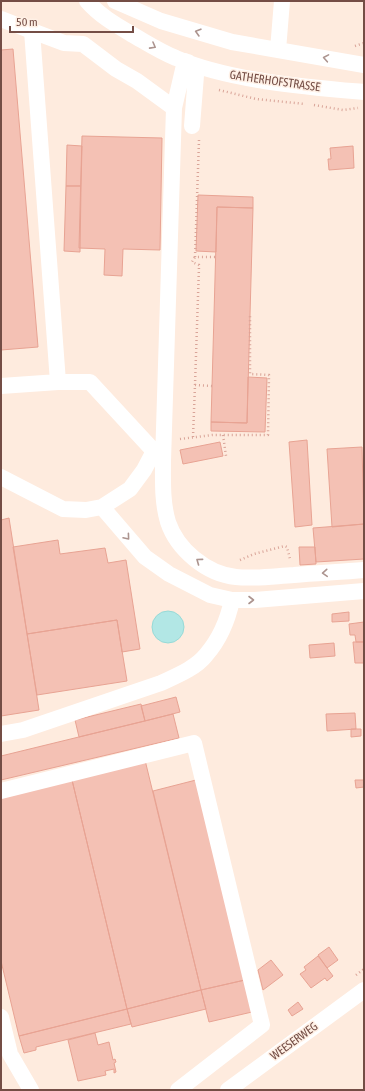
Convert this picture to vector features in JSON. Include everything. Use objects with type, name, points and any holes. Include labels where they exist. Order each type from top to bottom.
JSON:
[{"type":"street","name":"GATHERHOFSTRASSE","points":[[87,1],[102,17],[153,47],[186,62],[222,73],[362,99]]},
{"type":"street","points":[[115,1],[161,21],[232,42],[364,65]]},
{"type":"street","points":[[278,50],[282,1]]},
{"type":"street","points":[[1,19],[64,43],[83,44],[116,69],[137,81],[174,108]]},
{"type":"street","points":[[32,31],[58,382]]},
{"type":"street","points":[[186,62],[196,75],[194,87],[195,132]]},
{"type":"street","points":[[186,62],[174,108],[158,456],[168,523],[177,539],[188,553],[201,564],[226,575],[248,578],[364,570]]},
{"type":"street","points":[[194,87],[205,76],[222,73]]},
{"type":"street","points":[[1,386],[58,382],[90,382],[158,456]]},
{"type":"street","points":[[1,477],[63,509],[86,510],[102,507],[130,489],[144,470],[158,456]]},
{"type":"street","points":[[102,507],[145,557],[169,574],[210,595],[232,600],[280,598],[364,591]]},
{"type":"street","points":[[1,734],[23,730],[161,683],[183,673],[206,656],[228,618],[232,600]]},
{"type":"street","points":[[1,791],[194,743],[262,1025],[178,1090]]},
{"type":"street","name":"WEESERWEG","points":[[228,1090],[363,991]]},
{"type":"street","points":[[1,1018],[10,1054],[31,1090]]},
{"type":"path","points":[[215,89],[245,97],[343,110],[355,110],[362,99]]},
{"type":"path","points":[[194,437],[199,267],[199,265],[192,262],[195,257],[195,132]]},
{"type":"path","points":[[195,257],[216,257]]},
{"type":"path","points":[[172,440],[223,435],[268,436],[269,375],[250,374],[250,314]]},
{"type":"path","points":[[195,385],[212,386]]},
{"type":"path","points":[[223,435],[226,456]]},
{"type":"path","points":[[236,562],[247,557]]},
{"type":"water","points":[[165,611],[171,611],[181,618],[184,627],[183,633],[177,640],[171,643],[165,643],[155,636],[152,630],[152,624],[159,614]]},
{"type":"building","points":[[13,49],[38,347],[1,350],[1,50]]},
{"type":"building","points":[[82,136],[162,138],[160,250],[123,249],[122,276],[104,275],[105,249],[79,248]]},
{"type":"building","points":[[67,145],[82,146],[81,186],[66,186]]},
{"type":"building","points":[[353,146],[354,168],[329,170],[328,159],[331,159],[330,148]]},
{"type":"building","points":[[66,186],[81,186],[80,252],[64,251]]},
{"type":"building","points":[[198,195],[253,197],[253,208],[217,207],[216,252],[196,251]]},
{"type":"building","points":[[217,207],[253,208],[247,423],[211,422]]},
{"type":"building","points":[[248,377],[267,378],[265,432],[211,431],[211,422],[247,423]]},
{"type":"building","points":[[307,440],[312,525],[295,527],[289,442]]},
{"type":"building","points":[[220,442],[223,456],[183,464],[180,450]]},
{"type":"building","points":[[362,447],[364,524],[332,527],[327,449]]},
{"type":"building","points":[[9,518],[39,710],[1,716],[1,520]]},
{"type":"building","points":[[364,524],[364,559],[316,562],[313,528]]},
{"type":"building","points":[[58,540],[60,554],[105,548],[108,563],[126,560],[140,649],[122,652],[117,620],[27,634],[13,547]]},
{"type":"building","points":[[299,547],[315,547],[316,564],[300,565]]},
{"type":"building","points":[[349,612],[349,621],[332,622],[332,614]]},
{"type":"building","points":[[117,620],[127,681],[37,695],[27,634]]},
{"type":"building","points":[[364,622],[364,642],[356,642],[355,635],[350,635],[349,624]]},
{"type":"building","points":[[353,642],[364,642],[364,663],[355,663]]},
{"type":"building","points":[[334,643],[335,656],[310,658],[309,645]]},
{"type":"building","points":[[176,697],[180,712],[145,721],[141,706]]},
{"type":"building","points":[[141,704],[145,721],[79,737],[75,720]]},
{"type":"building","points":[[355,713],[356,729],[327,731],[326,714]]},
{"type":"building","points":[[173,714],[179,738],[1,780],[1,756]]},
{"type":"building","points":[[351,729],[361,729],[361,736],[351,737]]},
{"type":"building","points":[[145,760],[201,990],[127,1009],[72,780]]},
{"type":"building","points":[[72,780],[127,1009],[19,1036],[1,961],[1,797]]},
{"type":"building","points":[[196,780],[245,980],[201,990],[153,791]]},
{"type":"building","points":[[355,780],[364,780],[364,787],[356,788]]},
{"type":"building","points":[[329,947],[338,960],[327,968],[318,955]]},
{"type":"building","points":[[318,956],[333,976],[327,981],[325,978],[311,988],[300,974],[306,970],[304,967]]},
{"type":"building","points":[[271,960],[283,975],[263,990],[258,970]]},
{"type":"building","points":[[245,980],[252,1012],[209,1022],[201,990]]},
{"type":"building","points":[[201,990],[206,1009],[132,1027],[127,1009]]},
{"type":"building","points":[[298,1002],[303,1009],[292,1016],[288,1010]]},
{"type":"building","points":[[127,1009],[131,1024],[36,1047],[36,1050],[24,1053],[19,1036]]},
{"type":"building","points":[[95,1033],[98,1045],[109,1042],[113,1060],[115,1059],[116,1062],[114,1063],[116,1072],[114,1073],[114,1069],[105,1071],[106,1075],[78,1081],[68,1040]]}]
